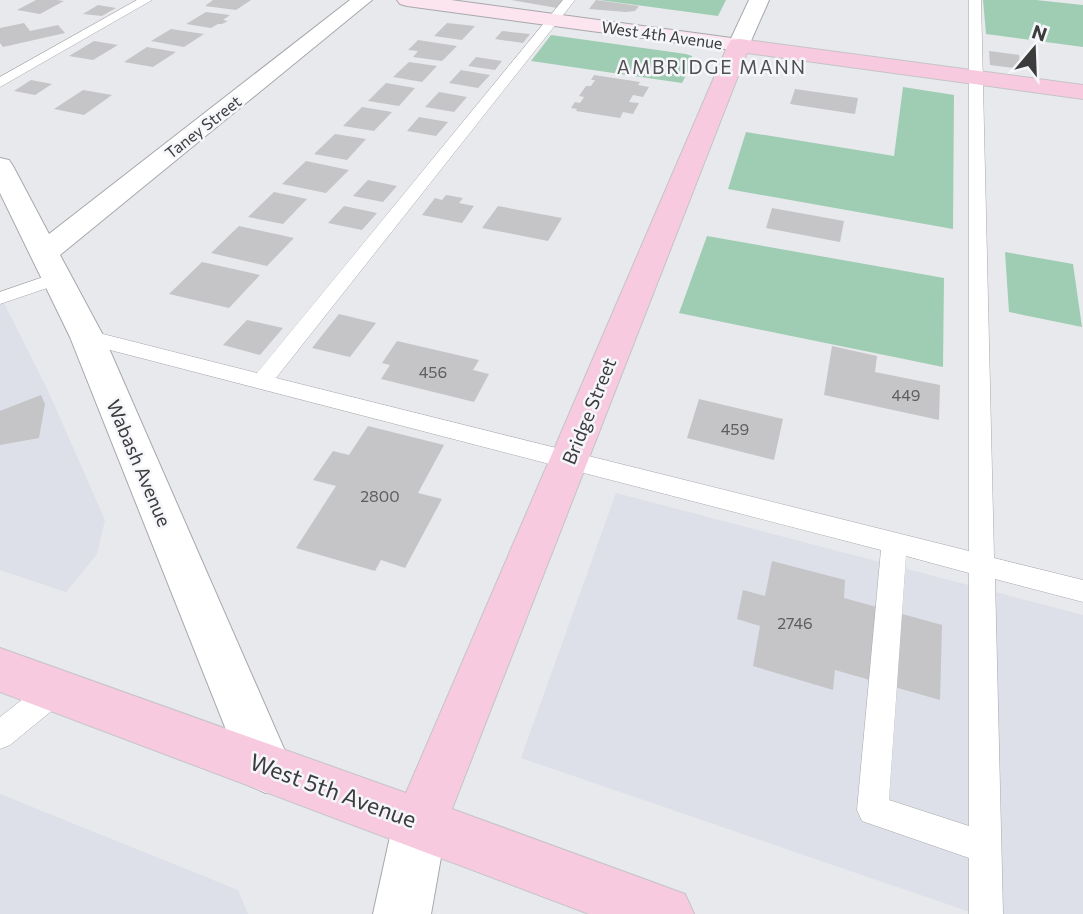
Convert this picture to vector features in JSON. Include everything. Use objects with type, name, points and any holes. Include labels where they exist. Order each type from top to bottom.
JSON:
[{"type":"main road","name":"West 4th Avenue","points":[[407,0],[1083,92]]},
{"type":"main road","name":"Bridge Street","points":[[420,823],[739,45]]},
{"type":"main road","name":"West 5th Avenue","points":[[0,670],[665,914]]},
{"type":"street","name":"Taney Street","points":[[49,267],[362,0]]},
{"type":"street","name":"Bridge Street","points":[[739,45],[759,0]]},
{"type":"street","name":"Wabash Avenue","points":[[0,166],[49,267],[87,337],[266,766]]},
{"type":"street","points":[[402,914],[420,823]]},
{"type":"lane","points":[[0,83],[146,0]]},
{"type":"lane","points":[[261,382],[569,0]]},
{"type":"lane","points":[[975,0],[986,914]]},
{"type":"lane","points":[[0,298],[49,267]]},
{"type":"lane","points":[[87,337],[1083,591]]},
{"type":"lane","points":[[894,542],[873,810],[985,847]]},
{"type":"lane","points":[[0,734],[56,690]]},
{"type":"shaded area","points":[[4,303],[49,393],[105,520],[97,554],[66,592],[0,570],[0,304]]},
{"type":"shaded area","points":[[616,493],[1083,615],[1083,914],[976,914],[521,758]]},
{"type":"shaded area","points":[[0,794],[238,890],[248,914],[0,914]]},
{"type":"green space","points":[[599,0],[726,0],[718,16]]},
{"type":"green space","points":[[983,0],[1036,0],[1083,5],[1083,47],[986,34]]},
{"type":"green space","points":[[551,35],[686,54],[692,56],[692,64],[682,83],[531,61]]},
{"type":"green space","points":[[903,87],[954,95],[953,229],[728,189],[746,132],[894,156]]},
{"type":"green space","points":[[707,236],[944,278],[943,367],[679,313]]},
{"type":"green space","points":[[1005,252],[1073,264],[1082,327],[1009,312]]},
{"type":"building","points":[[36,0],[64,1],[40,14],[17,10]]},
{"type":"building","points":[[213,0],[251,0],[236,10],[205,6]]},
{"type":"building","points":[[511,0],[563,0],[557,8]]},
{"type":"building","points":[[596,0],[639,6],[635,11],[626,12],[589,9]]},
{"type":"building","points":[[98,5],[116,8],[102,16],[83,14]]},
{"type":"building","points":[[206,12],[230,15],[223,20],[228,21],[211,28],[186,24]]},
{"type":"building","points":[[24,23],[30,31],[58,25],[65,33],[3,47],[0,43],[0,28]]},
{"type":"building","points":[[447,23],[475,26],[462,40],[434,36]]},
{"type":"building","points":[[171,29],[204,34],[184,47],[151,41]]},
{"type":"building","points":[[502,31],[530,34],[523,43],[495,39]]},
{"type":"building","points":[[418,40],[457,46],[442,61],[413,57],[418,51],[408,50]]},
{"type":"building","points":[[94,41],[118,45],[93,60],[69,56]]},
{"type":"building","points":[[147,47],[176,52],[153,67],[124,62]]},
{"type":"building","points":[[989,51],[1019,55],[1021,69],[990,65]]},
{"type":"building","points":[[476,57],[502,61],[495,70],[468,66]]},
{"type":"building","points":[[409,62],[437,66],[422,82],[393,77]]},
{"type":"building","points":[[461,70],[490,75],[478,88],[449,83]]},
{"type":"building","points":[[594,75],[640,82],[638,85],[649,87],[643,97],[633,95],[629,102],[639,103],[633,114],[623,112],[620,118],[576,111],[577,109],[571,108],[575,102],[580,103],[584,97],[579,96],[586,86],[591,86],[595,80],[591,80]]},
{"type":"building","points":[[31,80],[52,84],[35,95],[14,91]]},
{"type":"building","points":[[386,83],[415,88],[399,106],[368,101]]},
{"type":"building","points":[[795,89],[858,98],[855,114],[790,104]]},
{"type":"building","points":[[83,90],[112,95],[84,115],[54,109]]},
{"type":"building","points":[[439,92],[467,97],[454,112],[425,107]]},
{"type":"building","points":[[362,107],[392,112],[374,131],[343,126]]},
{"type":"building","points":[[419,117],[448,122],[436,136],[407,131]]},
{"type":"building","points":[[335,134],[366,139],[347,160],[314,154]]},
{"type":"building","points":[[306,161],[349,170],[326,193],[282,184]]},
{"type":"building","points":[[368,180],[397,186],[383,202],[353,196]]},
{"type":"building","points":[[274,192],[307,199],[283,224],[248,217]]},
{"type":"building","points":[[446,195],[463,198],[459,203],[474,206],[462,223],[422,215],[435,198],[442,200]]},
{"type":"building","points":[[344,206],[377,213],[362,230],[328,223]]},
{"type":"building","points":[[498,206],[562,218],[548,241],[482,228]]},
{"type":"building","points":[[772,208],[844,221],[840,242],[766,228]]},
{"type":"building","points":[[239,226],[294,238],[267,266],[211,253]]},
{"type":"building","points":[[202,262],[260,275],[229,308],[169,294]]},
{"type":"building","points":[[339,314],[376,323],[350,357],[312,348]]},
{"type":"building","points":[[247,320],[283,328],[260,355],[223,345]]},
{"type":"building","points":[[397,341],[479,360],[473,370],[489,374],[474,402],[381,379],[390,365],[382,363]]},
{"type":"building","points":[[832,346],[877,356],[875,372],[940,385],[939,420],[824,395]]},
{"type":"building","points":[[41,395],[45,404],[39,438],[0,445],[0,411]]},
{"type":"building","points":[[699,399],[783,419],[774,460],[687,438]]},
{"type":"building","points":[[368,426],[444,445],[418,493],[442,499],[405,568],[381,560],[375,571],[296,548],[336,486],[313,480],[333,451],[349,455]]},
{"type":"building","points":[[772,561],[845,580],[844,598],[942,625],[940,700],[835,670],[833,690],[753,666],[760,626],[737,619],[743,590],[765,596]]},
{"type":"district","name":"AMBRIDGE MANN","points":[[712,67]]}]
